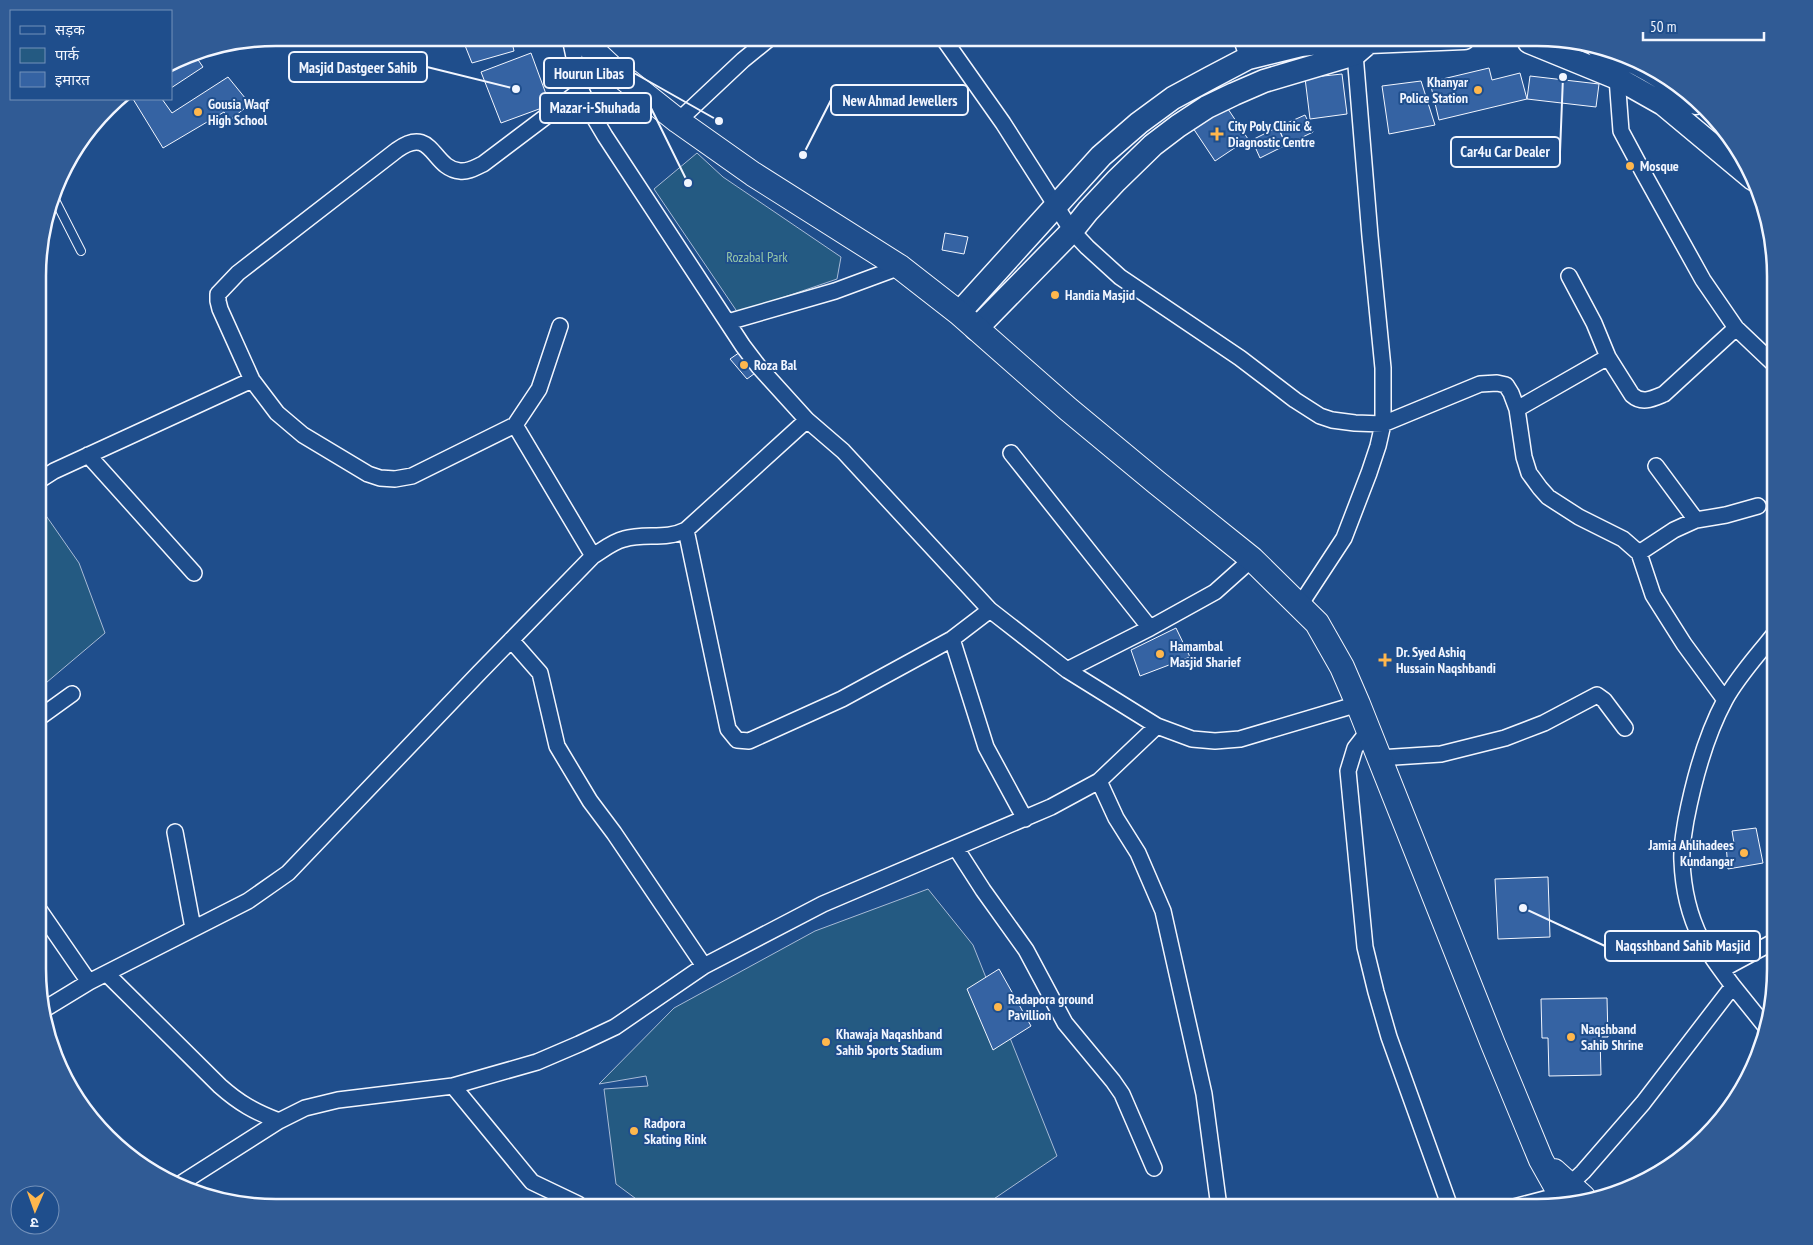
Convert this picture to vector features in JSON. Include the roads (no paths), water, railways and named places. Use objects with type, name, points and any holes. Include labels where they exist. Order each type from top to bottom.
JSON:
[{"type":"highway","points":[[588,46],[615,71],[678,120],[753,174],[900,267],[959,313],[1068,409],[1252,558],[1317,623],[1342,667],[1369,730],[1541,1160],[1569,1194]]},
{"type":"main road","points":[[959,313],[1101,156],[1139,123],[1244,48],[1282,46]]},
{"type":"main road","points":[[976,329],[1072,231],[1116,180],[1153,145],[1178,126],[1207,107],[1264,81],[1361,46]]},
{"type":"main road","points":[[1543,46],[1617,78],[1663,104],[1739,167]]},
{"type":"street","points":[[572,46],[581,90],[592,114],[759,367],[807,420],[843,451],[990,610],[1067,670],[1157,726],[1192,739],[1215,741],[1240,738],[1358,704]]},
{"type":"street","points":[[678,120],[760,46]]},
{"type":"street","points":[[949,46],[1003,123],[1072,231],[1100,261],[1120,277],[1240,358],[1295,400],[1320,416],[1355,423],[1383,424],[1480,384],[1506,385],[1517,409],[1524,457],[1529,473],[1548,497],[1580,517],[1623,539],[1639,553],[1653,595],[1695,659],[1725,700]]},
{"type":"street","points":[[1300,605],[1344,538],[1369,473],[1383,424],[1383,368],[1370,236],[1364,46]]},
{"type":"street","points":[[1617,78],[1621,131],[1703,280],[1736,328],[1767,357]]},
{"type":"street","points":[[560,326],[539,389],[515,425],[412,476],[395,479],[380,478],[368,474],[303,435],[277,413],[252,380],[218,301],[218,294],[238,273],[408,142],[417,141],[425,144],[448,166],[459,171],[469,170],[483,164],[581,90]]},
{"type":"street","points":[[728,322],[835,291],[900,267]]},
{"type":"street","points":[[1569,276],[1594,323],[1608,357],[1637,400],[1645,401],[1664,394],[1736,328]]},
{"type":"street","points":[[1517,409],[1608,357]]},
{"type":"street","points":[[46,476],[252,380]]},
{"type":"street","points":[[50,1006],[89,982],[248,901],[288,873],[593,556],[624,539],[669,537],[686,530],[807,420]]},
{"type":"street","points":[[515,425],[593,556]]},
{"type":"street","points":[[1011,453],[1150,628]]},
{"type":"street","points":[[88,455],[194,573]]},
{"type":"street","points":[[1656,466],[1696,520]]},
{"type":"street","points":[[1639,553],[1674,530],[1696,520],[1726,515],[1758,506]]},
{"type":"street","points":[[686,530],[728,729],[737,740],[749,740],[842,699],[952,639],[990,610]]},
{"type":"street","points":[[1067,670],[1150,628],[1215,592],[1252,558]]},
{"type":"street","points":[[952,639],[986,748],[1025,819]]},
{"type":"street","points":[[511,640],[540,673],[557,746],[590,801],[614,833],[704,966]]},
{"type":"street","points":[[1761,1020],[1721,970],[1701,939],[1690,912],[1684,887],[1681,860],[1692,787],[1708,739],[1725,700],[1767,643]]},
{"type":"street","points":[[46,713],[72,694]]},
{"type":"street","points":[[1379,758],[1441,754],[1497,740],[1544,723],[1597,695],[1604,700],[1625,728]]},
{"type":"street","points":[[186,1180],[279,1120],[305,1108],[338,1100],[453,1086],[537,1062],[579,1044],[615,1027],[704,966],[823,904],[1025,819],[1099,781],[1157,726]]},
{"type":"street","points":[[1369,730],[1355,748],[1348,772],[1365,947],[1389,1037],[1447,1199]]},
{"type":"street","points":[[1099,781],[1116,818],[1138,853],[1163,911],[1204,1094],[1218,1199]]},
{"type":"street","points":[[175,832],[193,928]]},
{"type":"street","points":[[956,848],[983,890],[1026,950],[1065,1023],[1122,1094],[1154,1168]]},
{"type":"street","points":[[46,920],[89,982]]},
{"type":"street","points":[[1721,970],[1767,945]]},
{"type":"street","points":[[106,974],[231,1096],[254,1111],[279,1120]]},
{"type":"street","points":[[1554,1198],[1569,1194],[1584,1172],[1643,1103],[1733,986]]},
{"type":"street","points":[[453,1086],[532,1182],[568,1199]]},
{"type":"lane","points":[[57,205],[81,251]]},
{"type":"place","name":"Car4u Car Dealer","points":[[1563,77]]},
{"type":"place","name":"Masjid Dastgeer Sahib","points":[[516,89]]},
{"type":"place","name":"Khanyar Police Station","points":[[1478,90]]},
{"type":"place","name":"Gousia Waqf High School","points":[[198,112]]},
{"type":"place","name":"Hourun Libas","points":[[719,121]]},
{"type":"place","name":"City Poly Clinic & Diagnostic Centre","points":[[1217,134]]},
{"type":"place","name":"New Ahmad Jewellers","points":[[803,155]]},
{"type":"place","name":"Mosque","points":[[1630,166]]},
{"type":"place","name":"Mazar-i-Shuhada","points":[[688,183]]},
{"type":"place","name":"Handia Masjid","points":[[1055,295]]},
{"type":"place","name":"Roza Bal","points":[[744,365]]},
{"type":"place","name":"Hamambal Masjid Sharief","points":[[1160,654]]},
{"type":"place","name":"Dr. Syed Ashiq Hussain Naqshbandi","points":[[1385,660]]},
{"type":"place","name":"Jamia Ahlihadees Kundangar","points":[[1744,853]]},
{"type":"place","name":"Naqsshband Sahib Masjid","points":[[1523,908]]},
{"type":"place","name":"Radapora ground Pavillion","points":[[998,1007]]},
{"type":"place","name":"Naqshband Sahib Shrine","points":[[1571,1037]]},
{"type":"place","name":"Khawaja Naqashband Sahib Sports Stadium","points":[[826,1042]]},
{"type":"place","name":"Radpora Skating Rink","points":[[634,1131]]},
{"type":"park label","name":"Rozabal Park","points":[[757,257]]}]
